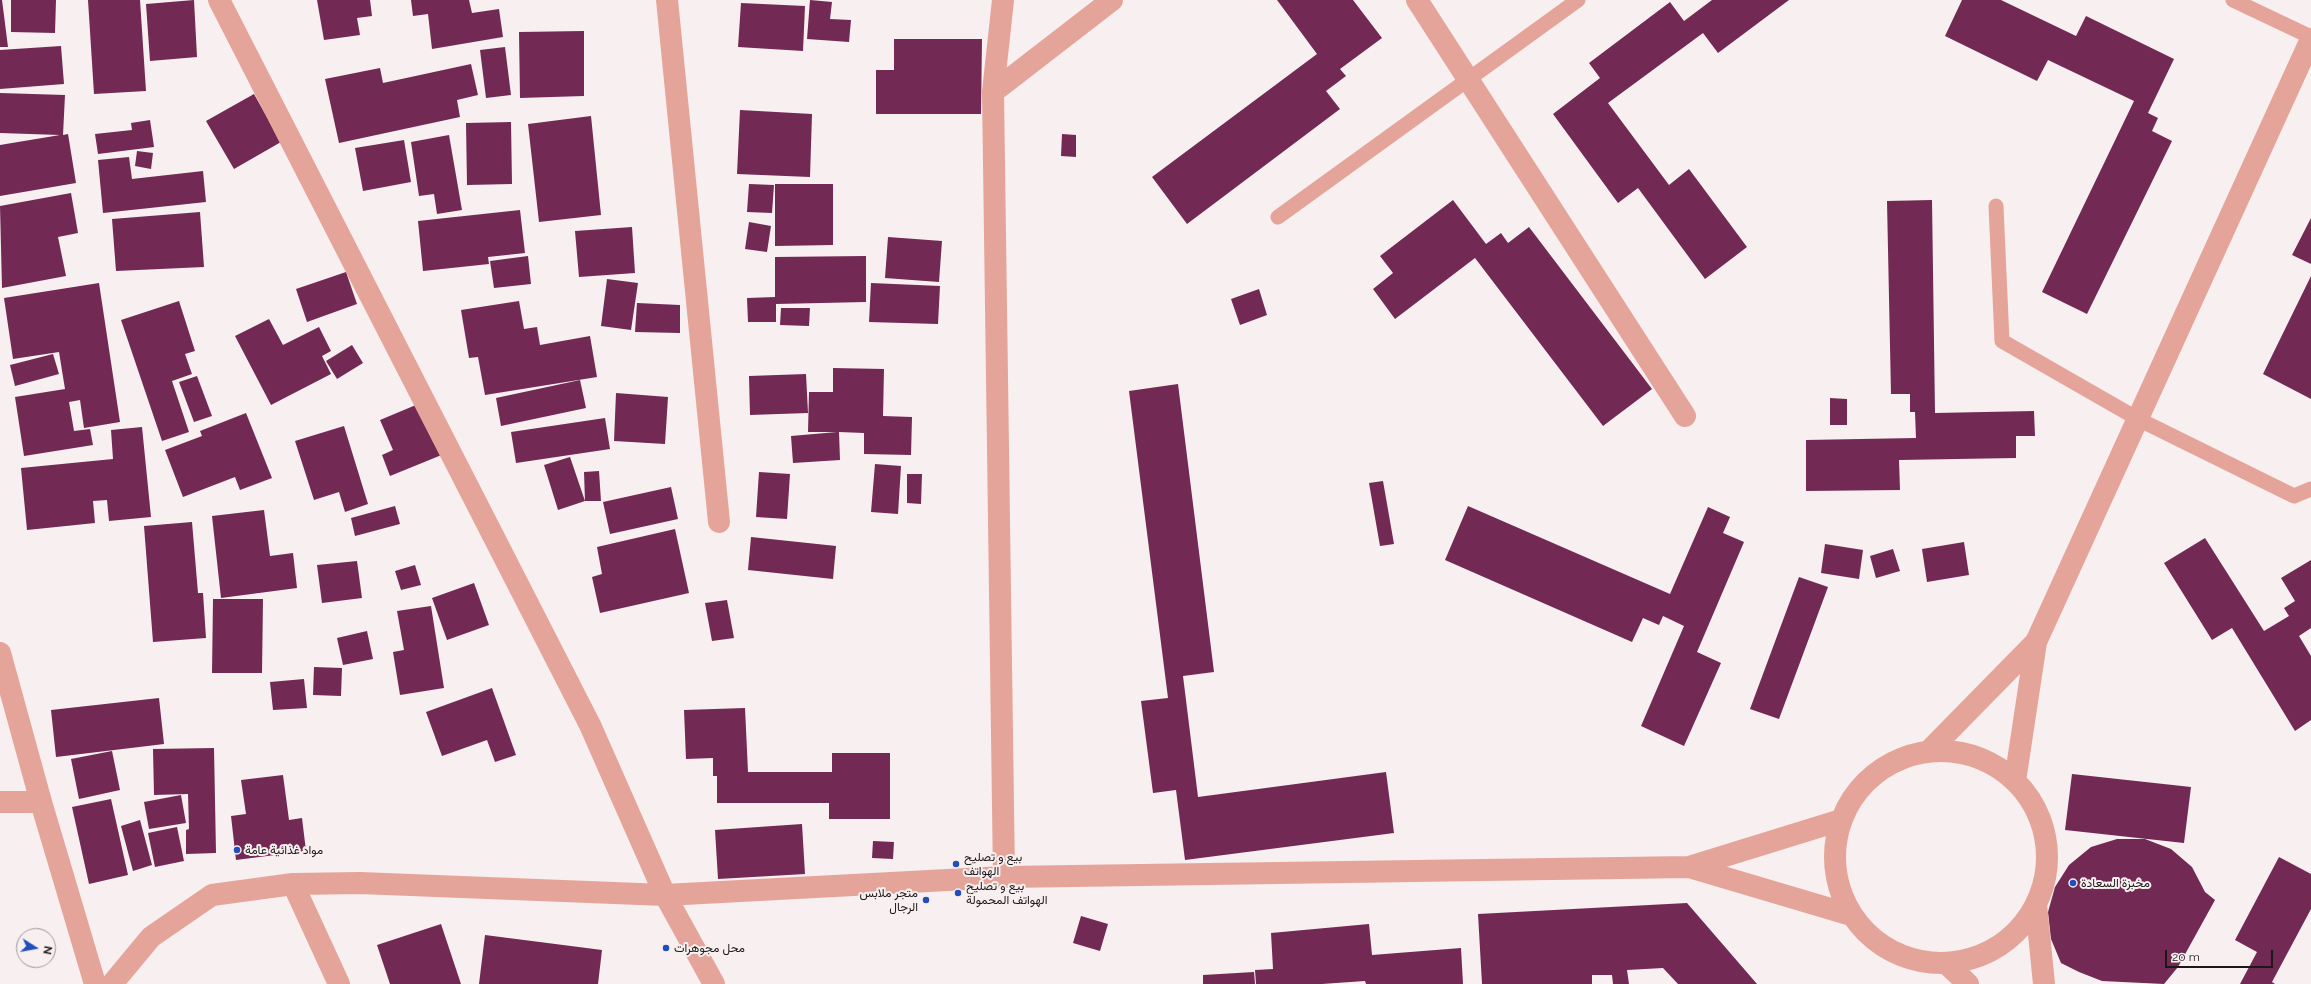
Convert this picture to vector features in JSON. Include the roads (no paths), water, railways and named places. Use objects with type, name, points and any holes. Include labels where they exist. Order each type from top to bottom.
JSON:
[{"type":"street","points":[[219,0],[590,725],[665,896],[714,984]]},
{"type":"street","points":[[667,0],[719,522]]},
{"type":"street","points":[[1003,0],[992,92],[1004,877]]},
{"type":"street","points":[[992,92],[1112,0]]},
{"type":"street","points":[[1417,0],[1685,416]]},
{"type":"street","points":[[2015,781],[2036,642],[2311,38]]},
{"type":"street","points":[[1929,751],[2036,642]]},
{"type":"street","points":[[0,653],[41,802],[95,984]]},
{"type":"street","points":[[1929,751],[1961,752],[1990,762],[2015,781],[2032,802],[2043,826],[2047,852],[2044,879],[2036,904],[2020,927],[1999,946],[1974,958],[1947,964],[1920,962],[1893,952],[1870,936],[1851,915],[1838,885],[1835,852],[1841,820],[1855,794],[1876,773],[1901,758],[1929,751]]},
{"type":"street","points":[[0,802],[41,802]]},
{"type":"street","points":[[112,984],[151,937],[212,895],[293,884],[360,883],[665,896],[1004,877],[1690,867],[1841,820]]},
{"type":"street","points":[[1690,867],[1851,915]]},
{"type":"street","points":[[293,884],[339,984]]},
{"type":"street","points":[[2036,904],[2044,984]]},
{"type":"street","points":[[1947,964],[1968,984]]},
{"type":"lane","points":[[1278,218],[1578,0]]},
{"type":"lane","points":[[2233,0],[2311,38]]},
{"type":"lane","points":[[1996,206],[2002,340],[2138,419],[2294,496],[2311,489]]},
{"type":"place","name":"مواد غذائية عامة","points":[[237,850]]},
{"type":"place","name":"بيع و تصليح الهواتف","points":[[956,864]]},
{"type":"place","name":"مخبزة السعادة","points":[[2073,883]]},
{"type":"place","name":"بيع و تصليح الهواتف المحمولة","points":[[958,893]]},
{"type":"place","name":"متجر ملابس الرجال","points":[[926,900]]},
{"type":"place","name":"محل مجوهرات","points":[[666,948]]}]
